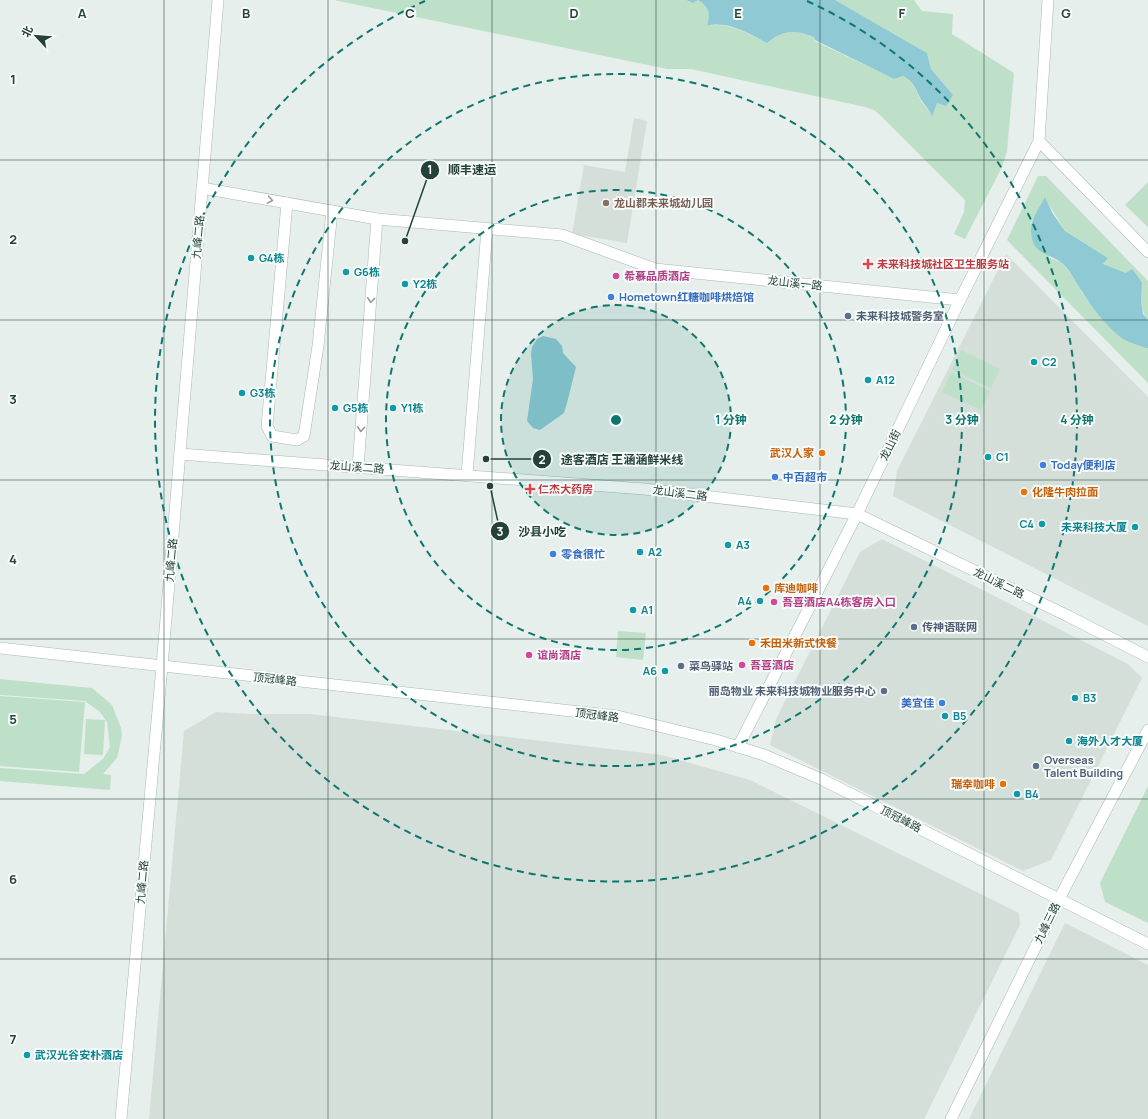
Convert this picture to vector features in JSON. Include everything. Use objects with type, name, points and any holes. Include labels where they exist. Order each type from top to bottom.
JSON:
[{"type":"street","name":"九峰二路","points":[[121,1119],[162,666],[218,0]]},
{"type":"street","points":[[1048,0],[1039,141],[1148,252]]},
{"type":"street","name":"龙山街","points":[[738,747],[857,514],[960,300],[1039,141]]},
{"type":"street","name":"龙山溪一路","points":[[202,188],[378,219],[562,235],[655,269],[960,300]]},
{"type":"street","points":[[287,203],[267,426],[272,436],[297,440],[304,436],[318,346],[332,211]]},
{"type":"street","points":[[358,467],[378,219]]},
{"type":"street","points":[[466,475],[487,229]]},
{"type":"street","name":"龙山溪二路","points":[[180,454],[644,489],[857,514],[1148,657]]},
{"type":"street","name":"顶冠峰路","points":[[0,648],[617,716],[716,740],[764,755],[821,779],[1148,944]]},
{"type":"street","name":"九峰三路","points":[[951,1119],[1059,899],[1148,730]]},
{"type":"shaded area","name":"龙山郡未来城幼儿园","points":[[634,118],[647,121],[627,243],[572,234],[584,165],[625,172]]},
{"type":"shaded area","points":[[1006,254],[1148,397],[1148,626],[893,496],[897,471]]},
{"type":"shaded area","points":[[882,539],[1128,664],[1142,678],[1051,860],[1023,871],[770,745],[776,719],[860,552]]},
{"type":"shaded area","points":[[216,712],[251,714],[310,714],[662,755],[750,780],[1019,913],[1020,925],[924,1119],[149,1119],[184,731]]},
{"type":"shaded area","points":[[1065,923],[1148,965],[1148,1119],[969,1119]]},
{"type":"green space","points":[[334,0],[686,0],[693,3],[698,0],[707,8],[709,18],[707,26],[723,25],[731,27],[767,43],[783,33],[795,32],[807,34],[814,37],[815,41],[894,79],[903,76],[907,78],[914,87],[921,101],[929,110],[932,117],[937,103],[953,95],[931,69],[927,53],[835,0],[914,0],[922,11],[953,14],[952,34],[1014,73],[1007,151],[1002,167],[965,239],[954,234],[964,212],[965,200],[874,110],[691,69],[667,69]]},
{"type":"green space","points":[[1038,176],[1046,176],[1148,281],[1148,320],[1142,307],[1142,282],[1132,270],[1126,273],[1103,264],[1108,258],[1065,231],[1045,198],[1031,222],[1050,258],[1061,262],[1073,276],[1082,293],[1098,313],[1148,348],[1148,383],[1007,240]]},
{"type":"green space","points":[[1148,182],[1148,227],[1125,205]]},
{"type":"green space","points":[[961,350],[1000,369],[991,388],[952,370]]},
{"type":"green space","points":[[951,372],[990,391],[981,410],[942,392]]},
{"type":"green space","points":[[618,631],[646,633],[643,660],[616,657]]},
{"type":"green space","points":[[0,679],[92,688],[112,705],[121,728],[122,736],[117,758],[103,774],[111,775],[110,790],[0,781],[0,768],[84,774],[103,759],[110,747],[107,722],[100,712],[85,701],[0,695]]},
{"type":"green space","points":[[0,696],[85,702],[79,772],[0,766]]},
{"type":"green space","points":[[86,719],[105,720],[103,755],[84,754]]},
{"type":"green space","points":[[1148,786],[1148,923],[1105,902],[1100,883]]},
{"type":"water","points":[[686,0],[698,0],[693,3]]},
{"type":"water","points":[[698,0],[835,0],[927,53],[931,69],[953,95],[946,106],[937,103],[932,117],[913,84],[903,76],[894,79],[815,40],[814,37],[807,34],[795,32],[783,33],[767,43],[746,32],[730,26],[707,26],[709,14],[707,8]]},
{"type":"water","points":[[1045,197],[1053,214],[1065,231],[1108,258],[1103,264],[1126,273],[1132,269],[1142,282],[1141,301],[1143,314],[1148,320],[1148,348],[1129,342],[1117,335],[1096,312],[1065,266],[1035,246],[1031,235],[1033,218]]},
{"type":"water","points":[[543,336],[556,339],[562,346],[563,353],[576,367],[564,413],[540,430],[533,428],[527,421],[533,379],[531,354],[532,347],[537,339]]},
{"type":"place","name":"龙山郡未来城幼儿园","points":[[606,203]]},
{"type":"place","name":"顺丰速运","points":[[405,241]]},
{"type":"place","name":"G4栋","points":[[251,258]]},
{"type":"place","name":"未来科技城社区卫生服务站","points":[[868,264]]},
{"type":"place","name":"G6栋","points":[[346,272]]},
{"type":"place","name":"希慕品质酒店","points":[[616,276]]},
{"type":"place","name":"Y2栋","points":[[405,284]]},
{"type":"place","name":"Hometown红糖咖啡烘焙馆","points":[[611,297]]},
{"type":"place","name":"未来科技城警务室","points":[[848,316]]},
{"type":"place","name":"C2","points":[[1034,362]]},
{"type":"place","name":"A12","points":[[868,380]]},
{"type":"place","name":"G3栋","points":[[242,393]]},
{"type":"place","name":"G5栋","points":[[335,408]]},
{"type":"place","name":"Y1栋","points":[[393,408]]},
{"type":"place","name":"武汉人家","points":[[822,453]]},
{"type":"place","name":"C1","points":[[988,457]]},
{"type":"place","name":"途客酒店 王涵涵鲜米线","points":[[486,459]]},
{"type":"place","name":"Today便利店","points":[[1043,465]]},
{"type":"place","name":"中百超市","points":[[775,477]]},
{"type":"place","name":"沙县小吃","points":[[490,486]]},
{"type":"place","name":"仁杰大药房","points":[[530,489]]},
{"type":"place","name":"化隆牛肉拉面","points":[[1024,492]]},
{"type":"place","name":"C4","points":[[1042,524]]},
{"type":"place","name":"未来科技大厦","points":[[1135,527]]},
{"type":"place","name":"A3","points":[[728,545]]},
{"type":"place","name":"A2","points":[[640,552]]},
{"type":"place","name":"零食很忙","points":[[553,554]]},
{"type":"place","name":"库迪咖啡","points":[[766,588]]},
{"type":"place","name":"A4","points":[[760,601]]},
{"type":"place","name":"吾喜酒店A4栋客房入口","points":[[774,602]]},
{"type":"place","name":"A1","points":[[633,610]]},
{"type":"place","name":"传神语联网","points":[[914,627]]},
{"type":"place","name":"禾田米新式快餐","points":[[752,643]]},
{"type":"place","name":"谊尚酒店","points":[[529,655]]},
{"type":"place","name":"吾喜酒店","points":[[742,665]]},
{"type":"place","name":"菜鸟驿站","points":[[681,666]]},
{"type":"place","name":"A6","points":[[665,671]]},
{"type":"place","name":"丽岛物业 未来科技城物业服务中心","points":[[884,691]]},
{"type":"place","name":"B3","points":[[1075,698]]},
{"type":"place","name":"美宜佳","points":[[942,703]]},
{"type":"place","name":"B5","points":[[945,716]]},
{"type":"place","name":"海外人才大厦","points":[[1069,741]]},
{"type":"place","name":"Overseas Talent Building","points":[[1036,766]]},
{"type":"place","name":"瑞幸咖啡","points":[[1003,784]]},
{"type":"place","name":"B4","points":[[1017,794]]},
{"type":"place","name":"武汉光谷安朴酒店","points":[[27,1055]]}]
